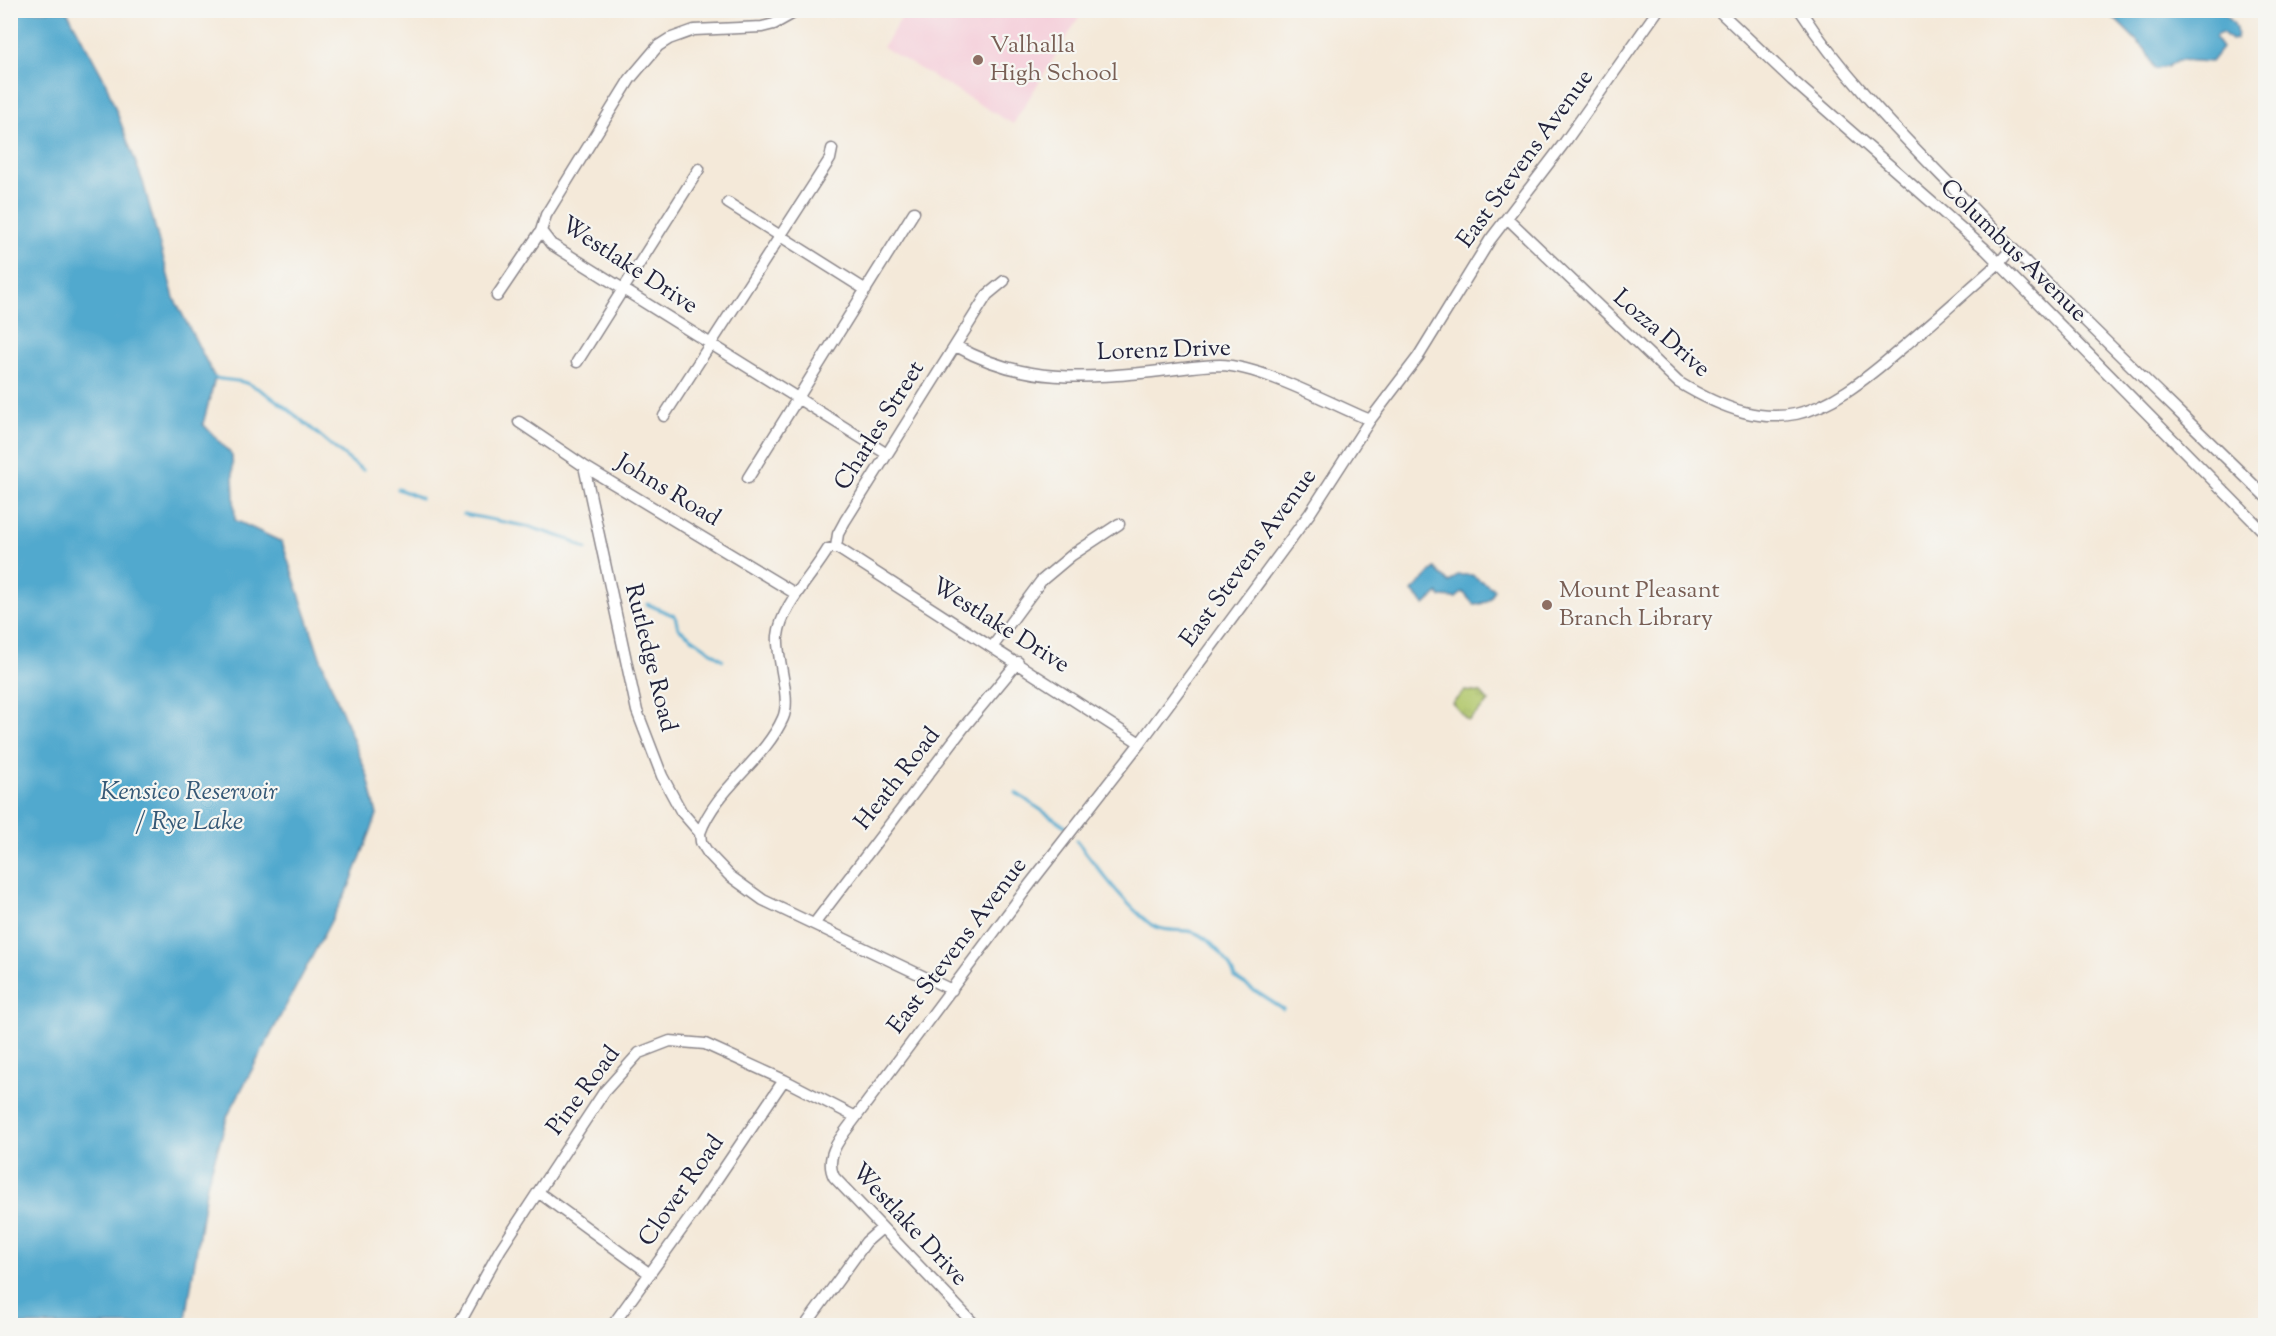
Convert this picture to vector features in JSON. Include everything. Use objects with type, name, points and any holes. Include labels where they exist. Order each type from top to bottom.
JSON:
[{"type":"street","name":"Westlake Drive","points":[[799,10],[768,26],[694,30],[675,36],[658,46],[630,79],[546,215],[541,231],[550,244],[887,454]]},
{"type":"street","name":"East Stevens Avenue","points":[[856,1117],[1140,743],[1310,513],[1370,420],[1418,357],[1472,267],[1565,142],[1658,10]]},
{"type":"street","name":"Columbus Avenue","points":[[1718,10],[1786,75],[1926,195],[1999,263],[2265,534]]},
{"type":"street","name":"Columbus Avenue","points":[[1800,10],[1860,90],[2012,248],[2265,497]]},
{"type":"street","points":[[663,416],[830,159],[832,149]]},
{"type":"street","points":[[577,362],[699,169]]},
{"type":"street","points":[[728,203],[866,290]]},
{"type":"street","points":[[748,478],[914,212]]},
{"type":"street","name":"Lozza Drive","points":[[1507,218],[1678,382],[1712,402],[1754,415],[1772,416],[1805,412],[1842,396],[1870,376],[1999,263],[2012,248]]},
{"type":"street","points":[[497,296],[541,231]]},
{"type":"street","name":"Charles Street","points":[[700,833],[728,791],[776,733],[785,715],[778,637],[796,594],[815,572],[828,549],[836,547],[838,534],[845,521],[987,295],[1004,281]]},
{"type":"street","name":"Lorenz Drive","points":[[956,346],[1001,368],[1035,375],[1129,374],[1219,365],[1237,367],[1271,378],[1370,420]]},
{"type":"street","name":"Johns Road","points":[[519,422],[584,466],[796,594]]},
{"type":"street","name":"Rutledge Road","points":[[584,466],[637,711],[673,798],[700,833],[701,842],[708,853],[741,886],[763,900],[952,990]]},
{"type":"street","points":[[993,646],[1041,580],[1072,555],[1119,524]]},
{"type":"street","name":"Westlake Drive","points":[[836,547],[1018,662],[1140,743]]},
{"type":"street","name":"Heath Road","points":[[814,924],[964,727],[1018,662]]},
{"type":"street","name":"Pine Road","points":[[458,1326],[500,1250],[604,1092],[639,1053],[656,1044],[684,1040],[705,1044],[784,1080],[856,1117]]},
{"type":"street","name":"Clover Road","points":[[612,1326],[700,1204],[784,1080]]},
{"type":"street","name":"Westlake Drive","points":[[856,1117],[831,1155],[829,1168],[834,1178],[976,1326]]},
{"type":"street","points":[[538,1192],[650,1274]]},
{"type":"street","points":[[805,1326],[866,1242],[882,1228]]},
{"type":"shaded area","name":"Valhalla High School","points":[[906,11],[1083,11],[1013,124],[883,47]]},
{"type":"green space","points":[[1465,691],[1481,693],[1489,702],[1468,721],[1452,703]]},
{"type":"water","name":"Kensico Reservoir / Rye Lake","points":[[10,11],[67,11],[105,81],[143,182],[174,298],[215,378],[203,424],[232,455],[235,520],[282,542],[320,657],[368,777],[377,815],[349,887],[228,1115],[207,1184],[185,1325],[11,1325]]},
{"type":"water","points":[[2107,11],[2221,11],[2235,26],[2237,34],[2236,39],[2231,40],[2222,32],[2217,34],[2215,38],[2222,48],[2211,62],[2178,60],[2167,67],[2155,69],[2145,49]]},
{"type":"water","points":[[1435,568],[1449,583],[1458,575],[1472,575],[1494,589],[1493,593],[1487,601],[1474,605],[1463,592],[1456,598],[1441,597],[1438,593],[1425,605],[1412,591]]},
{"type":"waterway","points":[[215,378],[243,382],[271,397],[363,470]]},
{"type":"waterway","points":[[398,489],[421,498]]},
{"type":"waterway","points":[[463,514],[530,527],[570,540],[586,549]]},
{"type":"waterway","points":[[647,604],[675,616],[678,628],[723,660]]},
{"type":"waterway","points":[[1016,793],[1066,827]]},
{"type":"waterway","points":[[1076,840],[1119,894],[1149,923],[1160,928],[1193,932],[1206,939],[1229,965],[1235,978],[1283,1009]]},
{"type":"place","name":"Valhalla High School","points":[[978,60]]},
{"type":"place","name":"Mount Pleasant Branch Library","points":[[1547,605]]}]
